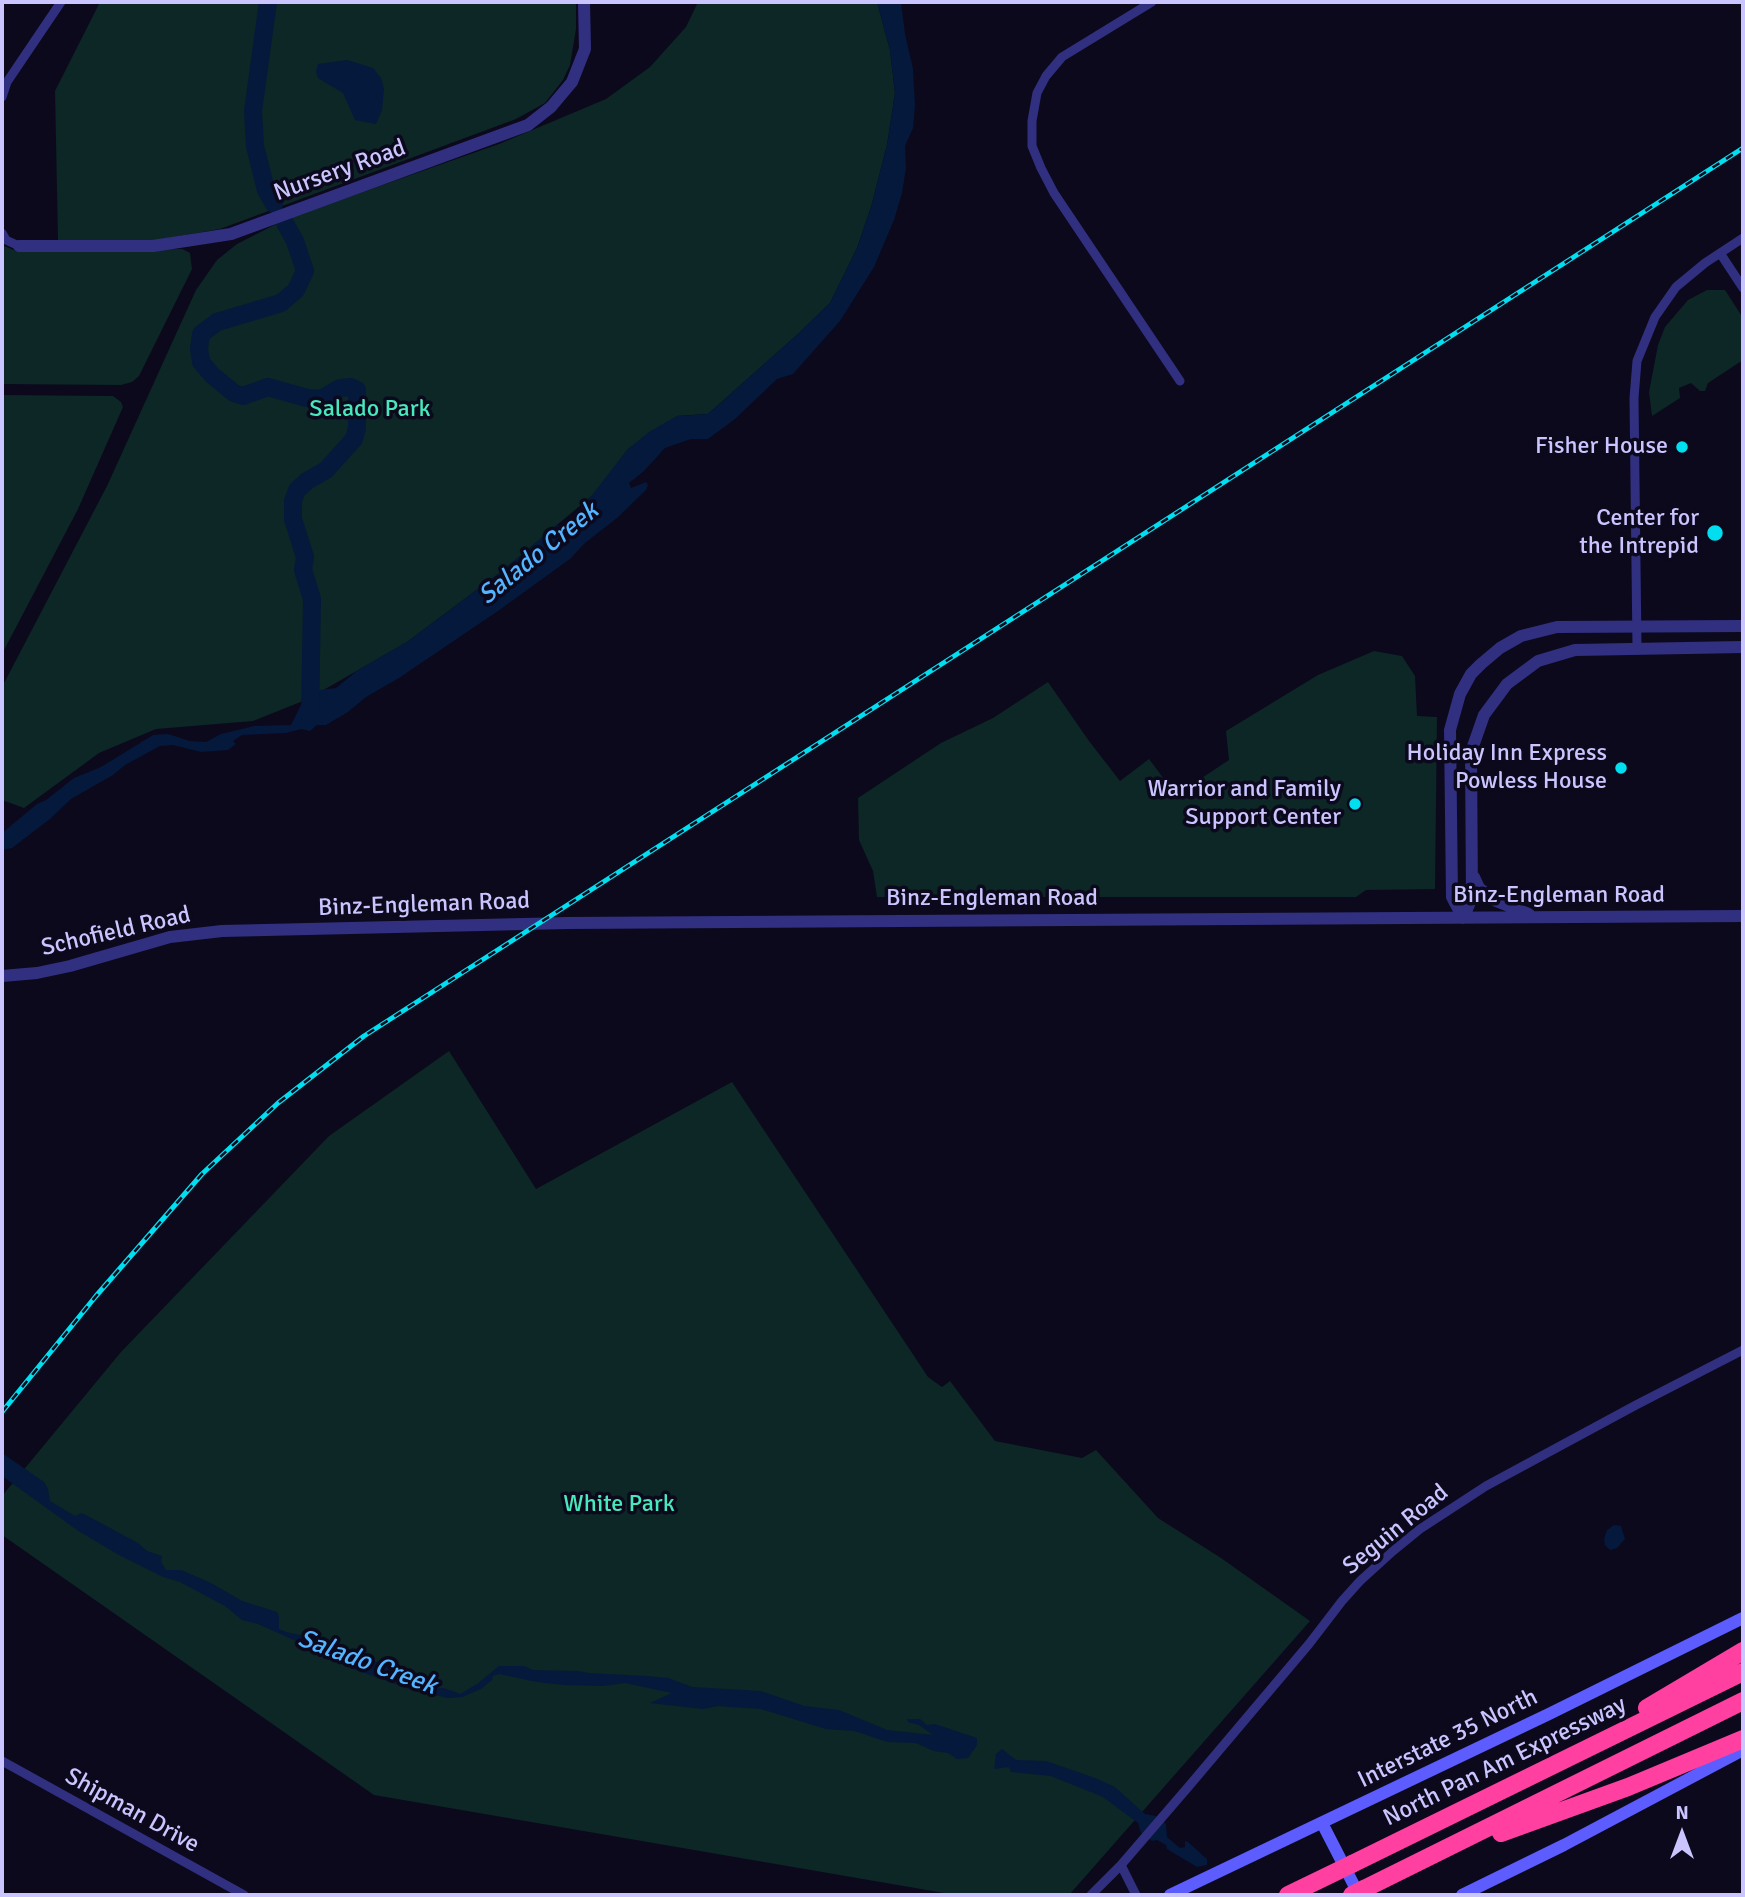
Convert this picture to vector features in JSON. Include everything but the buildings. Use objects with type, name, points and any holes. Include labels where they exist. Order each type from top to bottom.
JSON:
[{"type":"highway","points":[[1601,1742],[1648,1707],[1743,1651]]},
{"type":"highway","name":"North Pan Am Expressway","points":[[1288,1895],[1743,1672]]},
{"type":"highway","name":"North Pan Am Expressway","points":[[1359,1893],[1743,1702]]},
{"type":"highway","points":[[1413,1866],[1628,1787],[1743,1739]]},
{"type":"main road","name":"Interstate 35 North","points":[[1171,1895],[1743,1618]]},
{"type":"main road","points":[[1462,1895],[1564,1845],[1743,1750]]},
{"type":"main road","points":[[1322,1823],[1359,1893]]},
{"type":"street","points":[[2,97],[7,82],[61,2]]},
{"type":"street","name":"Nursery Road","points":[[19,246],[153,246],[231,234],[528,125],[551,107],[572,82],[585,49],[584,2]]},
{"type":"street","points":[[1152,2],[1062,57],[1046,76],[1037,93],[1032,121],[1032,146],[1054,193],[1180,381]]},
{"type":"street","points":[[2,233],[6,240],[19,246]]},
{"type":"street","points":[[1637,648],[1634,398],[1637,361],[1664,302],[1689,275],[1743,238]]},
{"type":"street","points":[[1720,253],[1743,288]]},
{"type":"street","points":[[1463,918],[1452,897],[1449,742],[1456,706],[1471,674],[1500,648],[1533,632],[1557,627],[1743,626]]},
{"type":"street","points":[[1463,918],[1472,898],[1471,752],[1484,715],[1498,693],[1527,668],[1550,656],[1588,648],[1743,647]]},
{"type":"street","points":[[1472,872],[1479,888],[1496,901],[1536,917]]},
{"type":"street","name":"Binz-Engleman Road","points":[[240,931],[567,923],[1743,916]]},
{"type":"street","name":"Schofield Road","points":[[8,976],[70,966],[170,937],[240,931]]},
{"type":"street","name":"Seguin Road","points":[[1091,1895],[1121,1865],[1360,1581],[1420,1529],[1486,1486],[1743,1350]]},
{"type":"street","name":"Shipman Drive","points":[[2,1761],[244,1895]]},
{"type":"street","points":[[1121,1865],[1136,1895]]},
{"type":"green space","points":[[100,2],[576,2],[576,29],[570,65],[563,80],[545,103],[516,119],[220,229],[151,241],[58,240],[55,91]]},
{"type":"green space","name":"Salado Park","points":[[698,2],[877,2],[890,50],[895,93],[887,145],[857,248],[830,303],[708,414],[677,416],[628,449],[594,494],[502,571],[407,642],[308,699],[253,721],[156,729],[99,753],[24,808],[2,800],[2,687],[107,486],[196,290],[217,260],[237,244],[286,219],[499,144],[606,99],[650,67],[686,27]]},
{"type":"green space","points":[[2,245],[16,251],[182,249],[190,253],[192,269],[139,376],[132,382],[121,385],[2,384]]},
{"type":"green space","points":[[1707,290],[1725,290],[1743,318],[1743,360],[1708,383],[1705,391],[1700,391],[1691,383],[1679,388],[1680,398],[1652,416],[1649,392],[1658,345],[1665,327],[1688,300]]},
{"type":"green space","points":[[2,395],[113,396],[123,407],[78,509],[2,654]]},
{"type":"green space","points":[[1374,651],[1402,656],[1415,676],[1417,716],[1437,717],[1435,889],[1366,890],[1356,897],[877,897],[873,871],[859,840],[858,798],[941,743],[993,718],[1048,682],[1120,781],[1149,759],[1176,795],[1229,760],[1226,731],[1318,675]]},
{"type":"green space","name":"White Park","points":[[449,1051],[536,1189],[732,1082],[928,1377],[942,1387],[950,1381],[995,1441],[1082,1458],[1096,1450],[1158,1518],[1221,1558],[1310,1621],[1069,1895],[956,1895],[374,1795],[2,1535],[2,1496],[121,1352],[329,1136]]},
{"type":"water","name":"Salado Creek","points":[[877,2],[901,2],[913,69],[915,106],[913,128],[905,146],[906,168],[902,193],[874,267],[840,321],[793,374],[777,379],[735,419],[708,439],[691,439],[665,448],[629,483],[631,488],[646,482],[646,490],[570,559],[399,678],[366,697],[348,712],[326,725],[317,725],[310,731],[301,729],[286,733],[242,735],[233,741],[236,744],[228,750],[201,752],[173,745],[160,746],[71,799],[12,848],[2,850],[2,833],[37,804],[74,778],[101,767],[153,735],[168,734],[190,741],[206,742],[221,734],[254,726],[291,725],[305,697],[320,690],[336,688],[358,670],[407,642],[502,571],[553,528],[574,518],[628,449],[649,432],[677,416],[708,414],[830,303],[857,248],[887,145],[895,93],[890,50]]},
{"type":"water","points":[[347,60],[373,68],[381,78],[384,89],[382,110],[376,124],[355,120],[343,93],[318,78],[318,64]]},
{"type":"water","name":"Salado Creek","points":[[2,1453],[44,1482],[50,1501],[75,1516],[82,1513],[138,1543],[147,1551],[162,1556],[161,1562],[166,1570],[181,1570],[242,1601],[277,1612],[279,1629],[314,1638],[336,1652],[398,1667],[420,1676],[424,1683],[435,1688],[444,1688],[460,1694],[499,1666],[668,1678],[692,1687],[761,1691],[804,1706],[839,1710],[887,1730],[933,1735],[907,1719],[920,1719],[927,1725],[935,1724],[977,1738],[977,1745],[968,1758],[957,1759],[948,1753],[934,1751],[916,1743],[887,1742],[855,1731],[826,1729],[761,1709],[718,1706],[703,1709],[650,1703],[672,1693],[625,1683],[603,1686],[564,1685],[499,1674],[493,1676],[481,1689],[462,1697],[448,1698],[409,1689],[348,1667],[258,1624],[242,1620],[225,1606],[180,1582],[163,1577],[119,1555],[77,1530],[2,1476]]},
{"type":"water","points":[[1614,1525],[1621,1526],[1625,1539],[1617,1548],[1610,1550],[1604,1539],[1607,1530]]},
{"type":"water","points":[[1002,1749],[1016,1760],[1046,1761],[1115,1787],[1145,1814],[1156,1816],[1166,1824],[1167,1837],[1180,1848],[1185,1847],[1185,1841],[1188,1842],[1207,1859],[1207,1865],[1197,1867],[1167,1849],[1166,1845],[1157,1840],[1152,1841],[1141,1833],[1138,1823],[1103,1797],[1051,1776],[1011,1772],[1009,1767],[994,1769],[996,1754]]},
{"type":"waterway","points":[[268,2],[253,111],[255,146],[266,190],[274,204]]},
{"type":"waterway","points":[[285,223],[295,241],[305,271],[296,290],[281,303],[217,322],[201,334],[199,349],[201,362],[212,375],[234,393],[243,396],[268,387],[307,398],[321,399],[340,388],[351,387],[357,390],[357,428],[354,439],[326,470],[297,490],[293,501],[293,519],[305,557],[303,570],[312,599],[310,717]]},
{"type":"railway","points":[[2,1412],[96,1296],[202,1174],[278,1103],[364,1036],[1743,148]]},
{"type":"place","name":"Fisher House","points":[[1682,447]]},
{"type":"place","name":"Center for the Intrepid","points":[[1715,533]]},
{"type":"place","name":"Holiday Inn Express Powless House","points":[[1621,768]]},
{"type":"place","name":"Warrior and Family Support Center","points":[[1355,804]]}]
